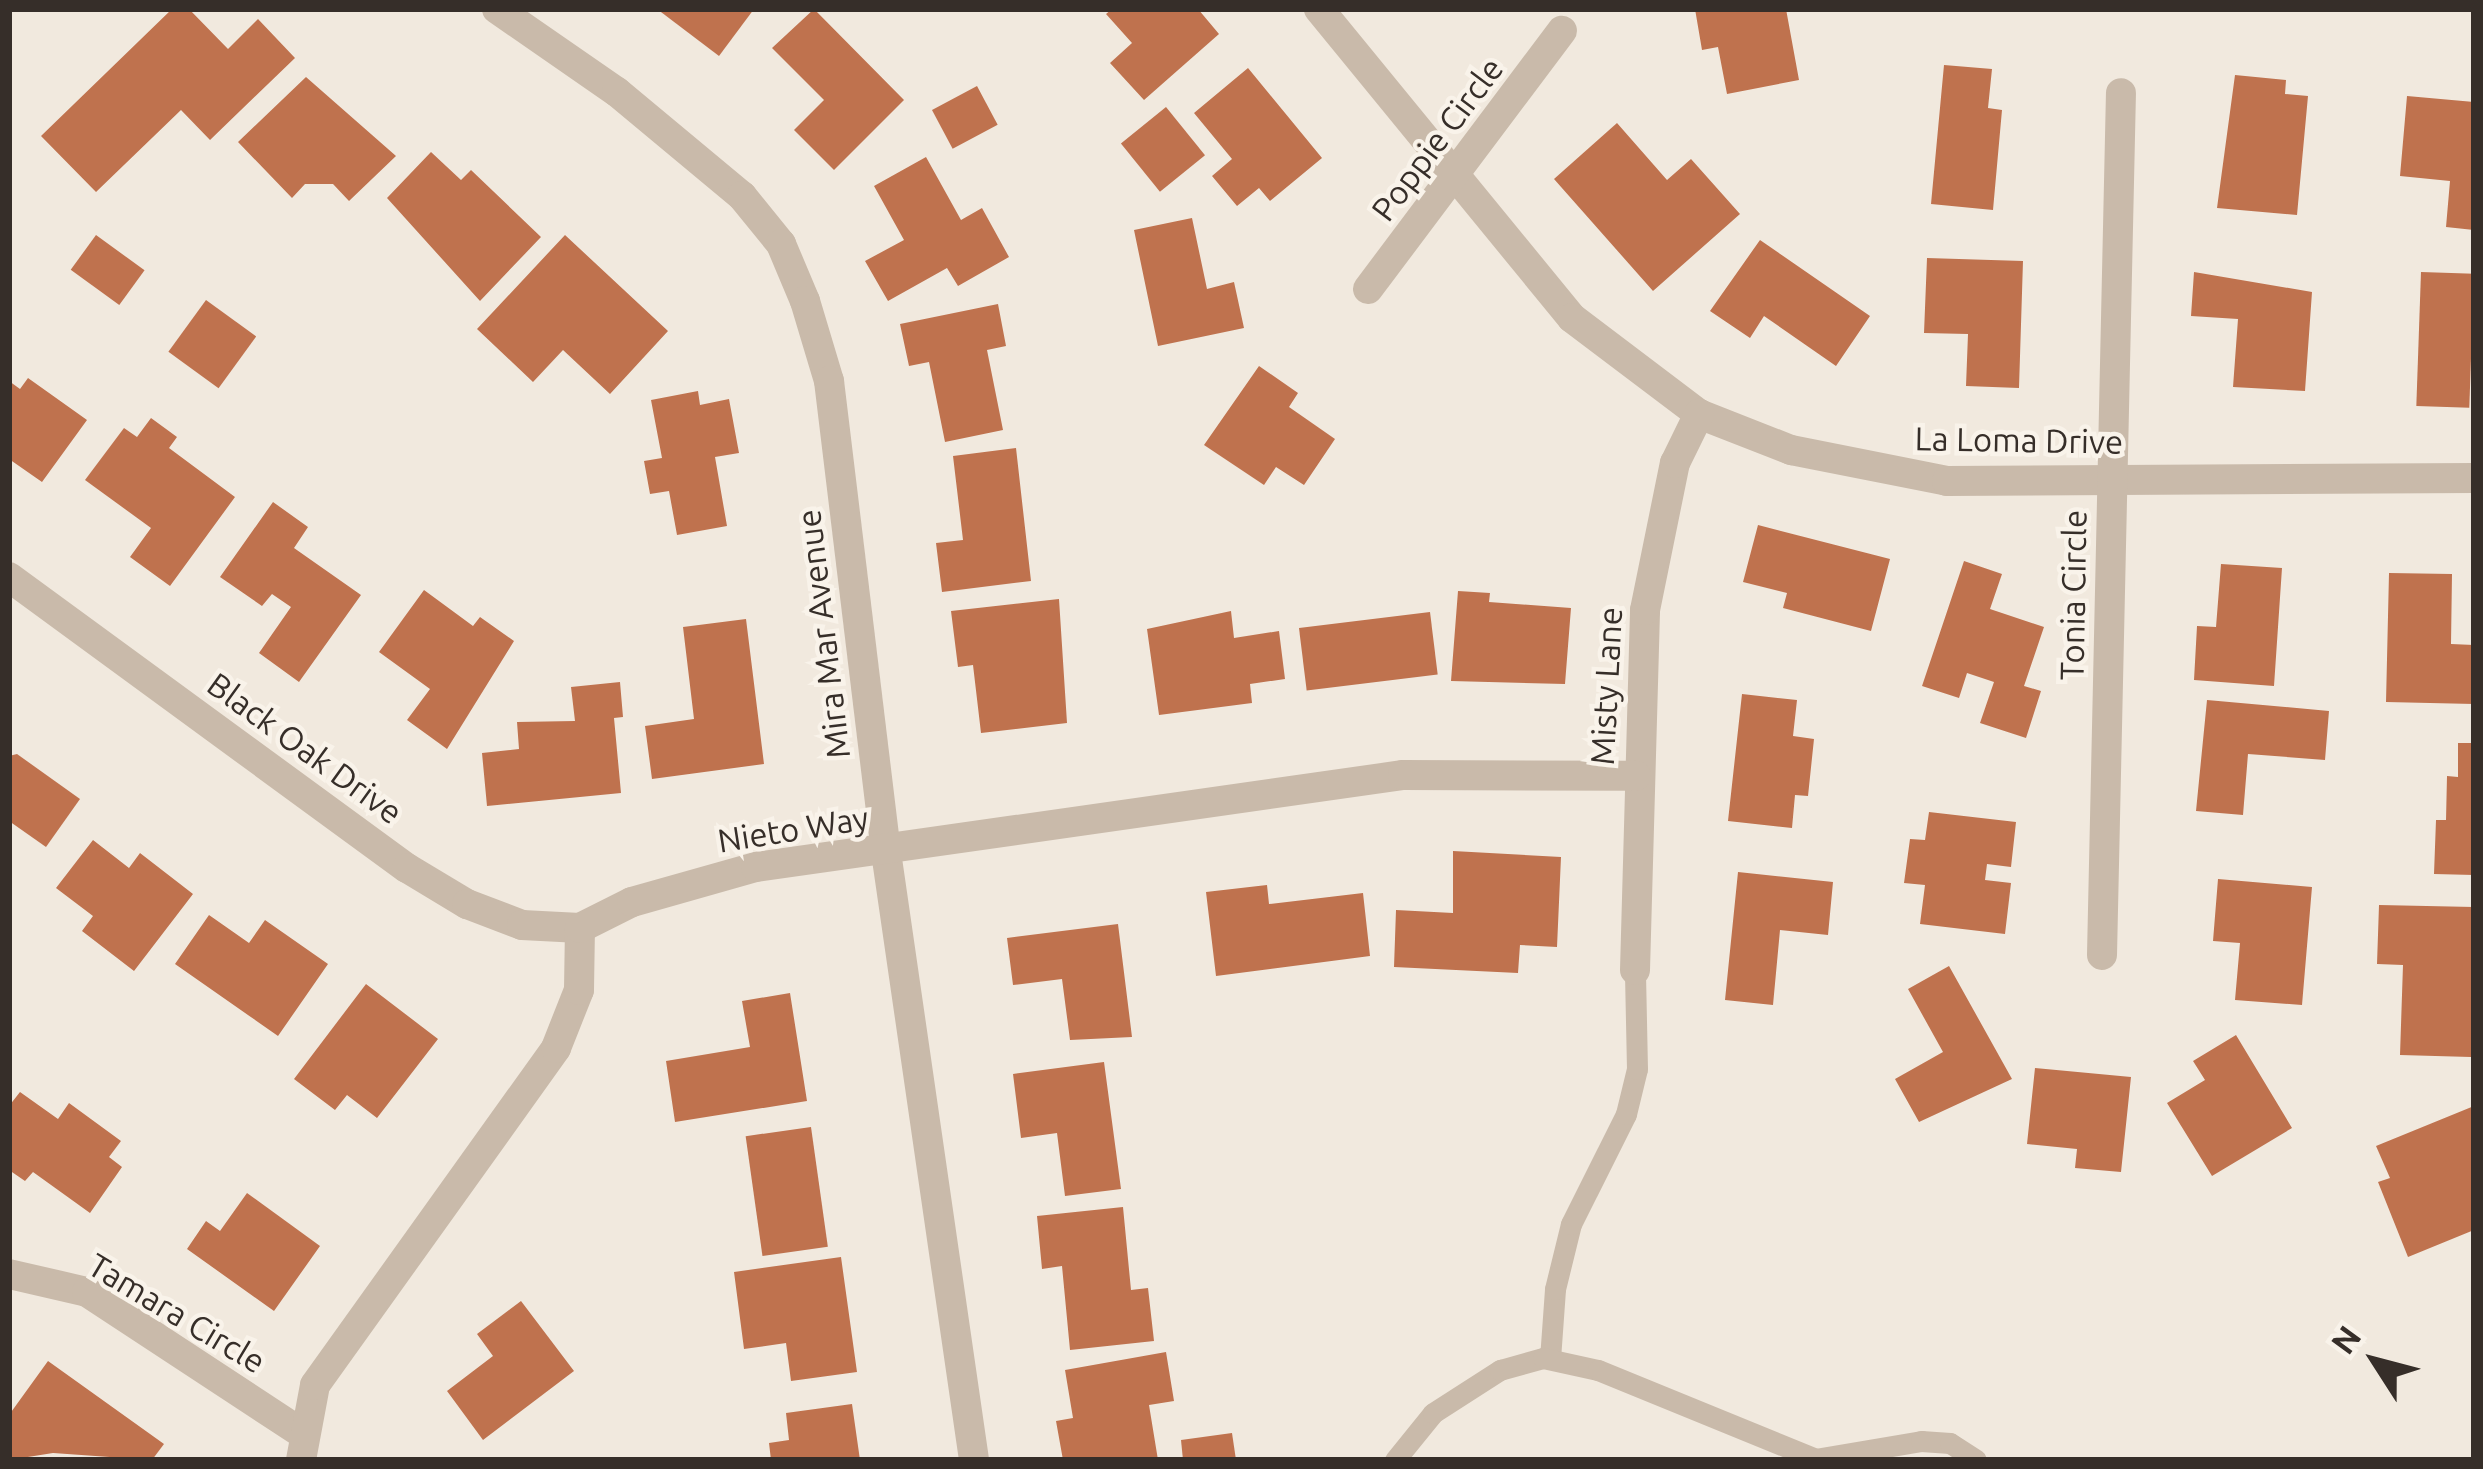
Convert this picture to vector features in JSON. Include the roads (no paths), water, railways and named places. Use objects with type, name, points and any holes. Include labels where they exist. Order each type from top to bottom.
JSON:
[{"type":"street","name":"Mira Mar Avenue","points":[[497,9],[704,161],[781,244],[830,381],[886,852],[974,1460]]},
{"type":"street","name":"La Loma Drive","points":[[1319,9],[1572,317],[1699,414],[1863,469],[1947,481],[2474,478]]},
{"type":"street","name":"Poppie Circle","points":[[1369,290],[1562,31]]},
{"type":"street","name":"Tonia Circle","points":[[2102,955],[2121,93]]},
{"type":"street","name":"Misty Lane","points":[[1635,970],[1636,776],[1645,610],[1675,464],[1699,414]]},
{"type":"street","name":"Black Oak Drive","points":[[9,577],[447,892],[522,925],[580,928]]},
{"type":"street","name":"Nieto Way","points":[[580,928],[701,880],[1403,775],[1636,776]]},
{"type":"street","points":[[300,1446],[315,1385],[556,1048],[579,990],[580,928]]},
{"type":"street","name":"Tamara Circle","points":[[9,1274],[87,1292],[300,1446]]},
{"type":"lane","points":[[1550,1359],[1555,1289],[1571,1224],[1618,1132],[1637,1069],[1635,970]]},
{"type":"lane","points":[[1395,1460],[1433,1413],[1464,1392],[1500,1370],[1550,1359],[1598,1370],[1816,1459],[1921,1441],[1950,1444],[1976,1460]]}]
